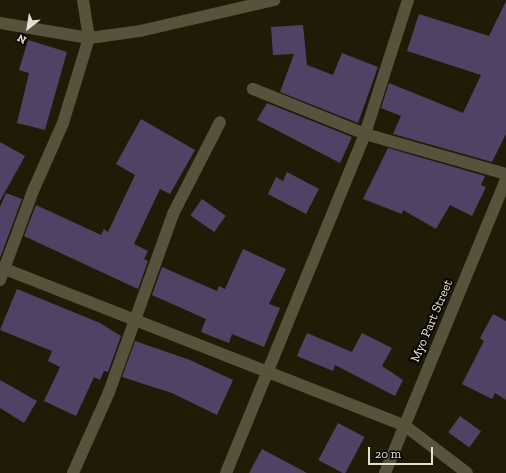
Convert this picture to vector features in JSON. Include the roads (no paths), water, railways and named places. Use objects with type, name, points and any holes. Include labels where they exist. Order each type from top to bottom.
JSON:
[{"type":"street","points":[[83,0],[88,38],[63,123],[33,191],[2,272],[133,318],[404,425],[467,473]]},
{"type":"street","points":[[0,23],[88,38],[140,31],[274,0]]},
{"type":"street","points":[[226,473],[266,370],[365,134],[408,0]]},
{"type":"street","points":[[253,89],[365,134],[506,174]]},
{"type":"street","points":[[73,473],[109,392],[133,318],[173,214],[220,122]]},
{"type":"street","name":"Myo Part Street","points":[[384,473],[506,179]]}]
